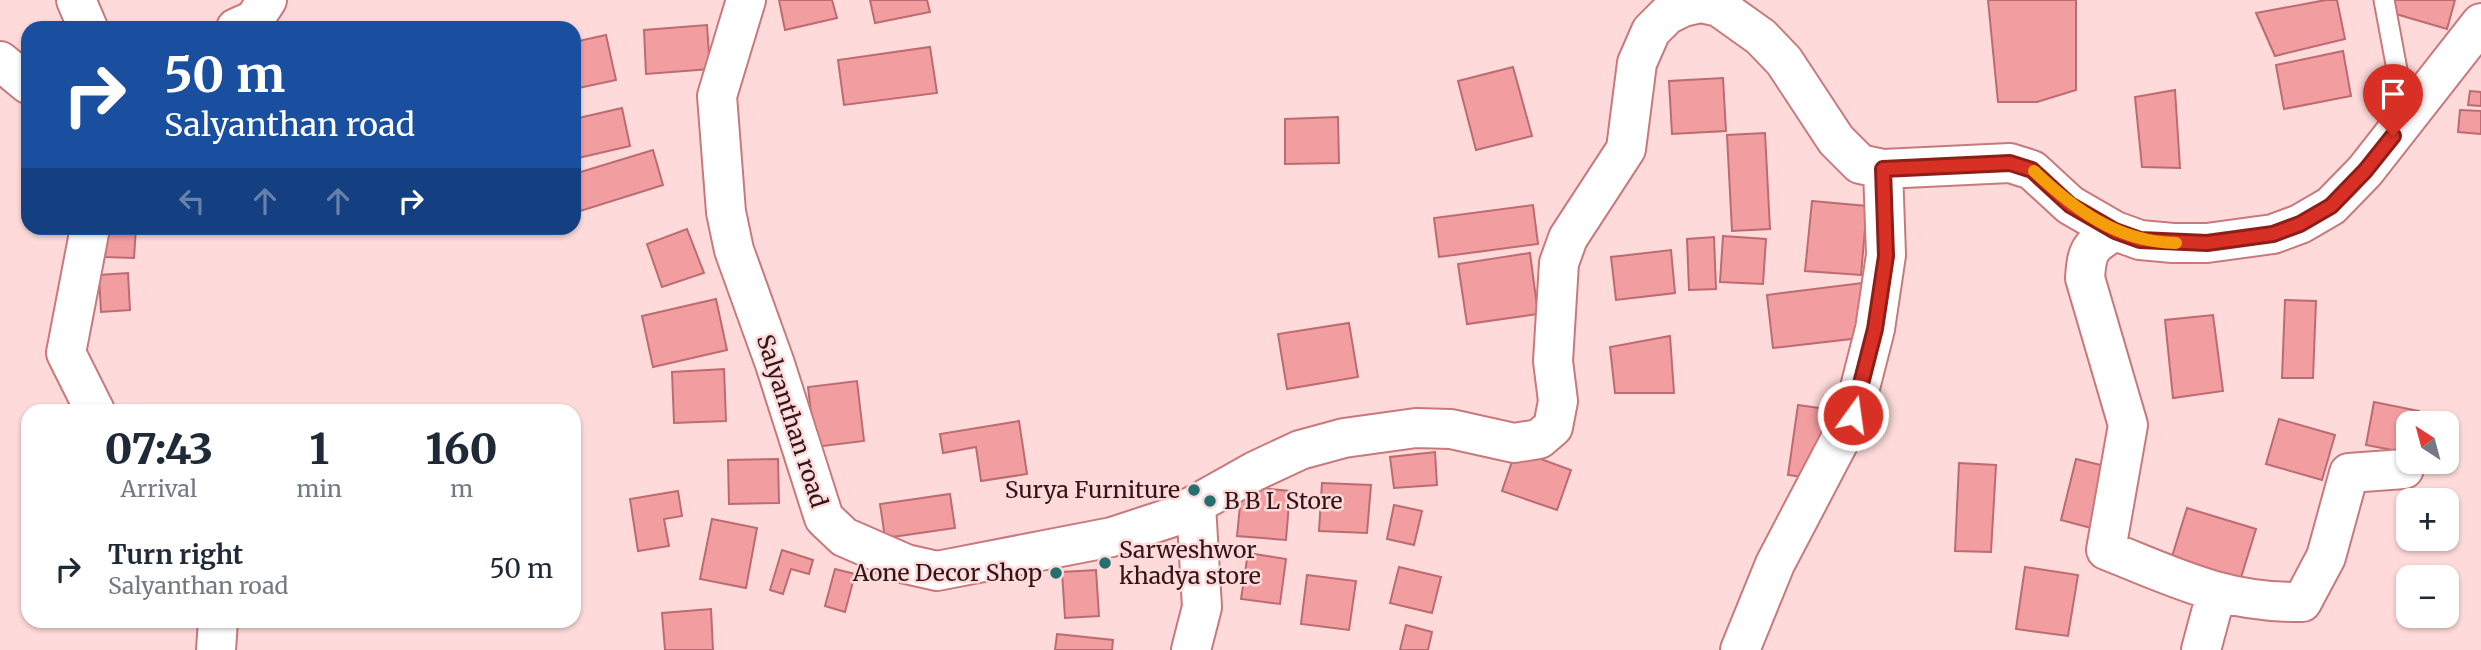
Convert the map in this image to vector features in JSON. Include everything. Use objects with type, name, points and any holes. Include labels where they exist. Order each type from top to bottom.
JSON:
[{"type":"street","points":[[76,0],[85,21]]},
{"type":"street","points":[[252,21],[267,0]]},
{"type":"street","name":"Salyanthan road","points":[[746,0],[718,96],[726,212],[734,250],[824,518],[844,537],[906,564],[937,571],[1112,537],[1173,517],[1255,471],[1300,450],[1344,439],[1416,428],[1439,429],[1514,443],[1539,439],[1553,426],[1558,401],[1553,350],[1559,263],[1568,238],[1626,149],[1637,63],[1651,31],[1667,15],[1683,7],[1701,3],[1719,7],[1761,37],[1784,61],[1836,139],[1860,164],[1883,169],[2010,163],[2032,170],[2070,205],[2115,231],[2140,240],[2207,243],[2273,234],[2300,224],[2339,197],[2365,171],[2481,23]]},
{"type":"street","points":[[0,61],[21,78]]},
{"type":"street","points":[[1740,650],[1775,564],[1853,415],[1875,329],[1886,256],[1883,169]]},
{"type":"street","points":[[2115,231],[2093,244],[2087,256],[2085,278],[2128,425],[2106,550],[2216,594],[2264,602],[2302,601],[2326,557],[2349,473],[2396,470]]},
{"type":"street","points":[[89,235],[66,353],[92,404]]},
{"type":"street","points":[[1191,650],[1202,607],[1196,505]]},
{"type":"street","points":[[2201,650],[2216,594]]},
{"type":"street","points":[[216,650],[218,628]]},
{"type":"lane","points":[[2385,0],[2406,118]]},
{"type":"building","points":[[779,0],[832,0],[837,18],[785,30]]},
{"type":"building","points":[[870,0],[927,0],[930,12],[875,23]]},
{"type":"building","points":[[1988,0],[2076,0],[2076,90],[2037,102],[1998,102]]},
{"type":"building","points":[[2337,0],[2345,39],[2275,56],[2256,13]]},
{"type":"building","points":[[2392,0],[2455,0],[2447,29],[2389,12]]},
{"type":"building","points":[[707,25],[710,69],[646,74],[644,30]]},
{"type":"building","points":[[606,35],[616,80],[581,88],[581,40]]},
{"type":"building","points":[[930,47],[937,93],[844,105],[838,60]]},
{"type":"building","points":[[2343,51],[2351,96],[2284,109],[2276,65]]},
{"type":"building","points":[[1513,67],[1532,136],[1476,150],[1458,81]]},
{"type":"building","points":[[1723,78],[1726,131],[1672,134],[1669,81]]},
{"type":"building","points":[[2175,90],[2180,168],[2142,167],[2135,97]]},
{"type":"building","points":[[2470,91],[2481,92],[2481,106],[2468,105]]},
{"type":"building","points":[[622,108],[630,146],[581,157],[581,117]]},
{"type":"building","points":[[2460,110],[2481,111],[2481,134],[2458,132]]},
{"type":"building","points":[[1338,117],[1339,163],[1285,164],[1285,119]]},
{"type":"building","points":[[1765,133],[1770,229],[1732,231],[1727,135]]},
{"type":"building","points":[[653,150],[663,185],[581,211],[581,172]]},
{"type":"building","points":[[1812,201],[1867,206],[1861,275],[1805,271]]},
{"type":"building","points":[[1533,205],[1538,244],[1439,257],[1434,218]]},
{"type":"building","points":[[687,229],[704,273],[662,287],[647,244]]},
{"type":"building","points":[[107,235],[136,235],[134,258],[105,257]]},
{"type":"building","points":[[1723,236],[1766,239],[1763,284],[1720,282]]},
{"type":"building","points":[[1714,237],[1716,289],[1689,290],[1687,239]]},
{"type":"building","points":[[1671,250],[1675,293],[1616,300],[1611,257]]},
{"type":"building","points":[[1530,253],[1538,314],[1467,324],[1458,264]]},
{"type":"building","points":[[128,273],[130,310],[101,312],[99,275]]},
{"type":"building","points":[[1862,283],[1868,337],[1773,348],[1767,295]]},
{"type":"building","points":[[716,299],[727,350],[653,367],[642,316]]},
{"type":"building","points":[[2285,300],[2316,301],[2313,378],[2282,378]]},
{"type":"building","points":[[2213,315],[2223,391],[2173,398],[2165,320]]},
{"type":"building","points":[[1349,323],[1358,377],[1287,389],[1278,334]]},
{"type":"building","points":[[1670,336],[1674,393],[1615,393],[1610,347]]},
{"type":"building","points":[[724,369],[726,421],[674,423],[672,372]]},
{"type":"building","points":[[857,381],[864,441],[815,447],[808,387]]},
{"type":"building","points":[[2374,402],[2419,411],[2396,411],[2396,451],[2366,445]]},
{"type":"building","points":[[1798,405],[1827,409],[1817,479],[1788,475]]},
{"type":"building","points":[[2279,419],[2335,435],[2322,480],[2266,464]]},
{"type":"building","points":[[1019,421],[1027,474],[981,481],[976,447],[943,453],[940,434]]},
{"type":"building","points":[[1516,450],[1571,470],[1557,510],[1502,491]]},
{"type":"building","points":[[1435,452],[1437,485],[1394,488],[1390,457]]},
{"type":"building","points":[[778,459],[779,503],[729,504],[728,460]]},
{"type":"building","points":[[2076,459],[2113,468],[2095,529],[2061,520]]},
{"type":"building","points":[[1959,463],[1996,465],[1991,552],[1955,551]]},
{"type":"building","points":[[1322,483],[1371,485],[1367,533],[1319,531]]},
{"type":"building","points":[[1242,486],[1290,491],[1286,540],[1237,536]]},
{"type":"building","points":[[678,491],[682,516],[664,519],[669,546],[638,551],[630,499]]},
{"type":"building","points":[[950,494],[955,528],[885,538],[880,504]]},
{"type":"building","points":[[1394,505],[1422,511],[1414,545],[1387,539]]},
{"type":"building","points":[[2187,508],[2256,529],[2239,584],[2170,563]]},
{"type":"building","points":[[712,519],[757,528],[746,588],[700,579]]},
{"type":"building","points":[[782,550],[813,560],[809,574],[791,569],[783,594],[770,590]]},
{"type":"building","points":[[1248,553],[1286,559],[1280,604],[1241,599]]},
{"type":"building","points":[[1399,567],[1441,577],[1432,613],[1390,603]]},
{"type":"building","points":[[2025,567],[2078,575],[2068,636],[2016,629]]},
{"type":"building","points":[[835,569],[855,574],[845,612],[825,606]]},
{"type":"building","points":[[1096,570],[1099,616],[1065,618],[1062,572]]},
{"type":"building","points":[[1307,575],[1356,581],[1349,630],[1301,624]]},
{"type":"building","points":[[711,609],[713,650],[665,650],[662,613]]},
{"type":"building","points":[[1406,625],[1432,632],[1428,650],[1400,650]]},
{"type":"building","points":[[1057,634],[1113,640],[1112,650],[1055,650]]},
{"type":"slow traffic","points":[[2034,171],[2070,205],[2115,231],[2140,240],[2176,243]]},
{"type":"place","name":"Surya Furniture","points":[[1194,490]]},
{"type":"place","name":"B B L Store","points":[[1210,501]]},
{"type":"place","name":"Sarweshwor khadya store","points":[[1105,563]]},
{"type":"place","name":"Aone Decor Shop","points":[[1056,573]]},
{"type":"route","points":[[1853,415],[1875,329],[1886,256],[1883,169],[2010,163],[2032,170],[2070,205],[2115,231],[2140,240],[2207,243],[2273,234],[2300,224],[2331,206],[2365,171],[2393,136]]}]
